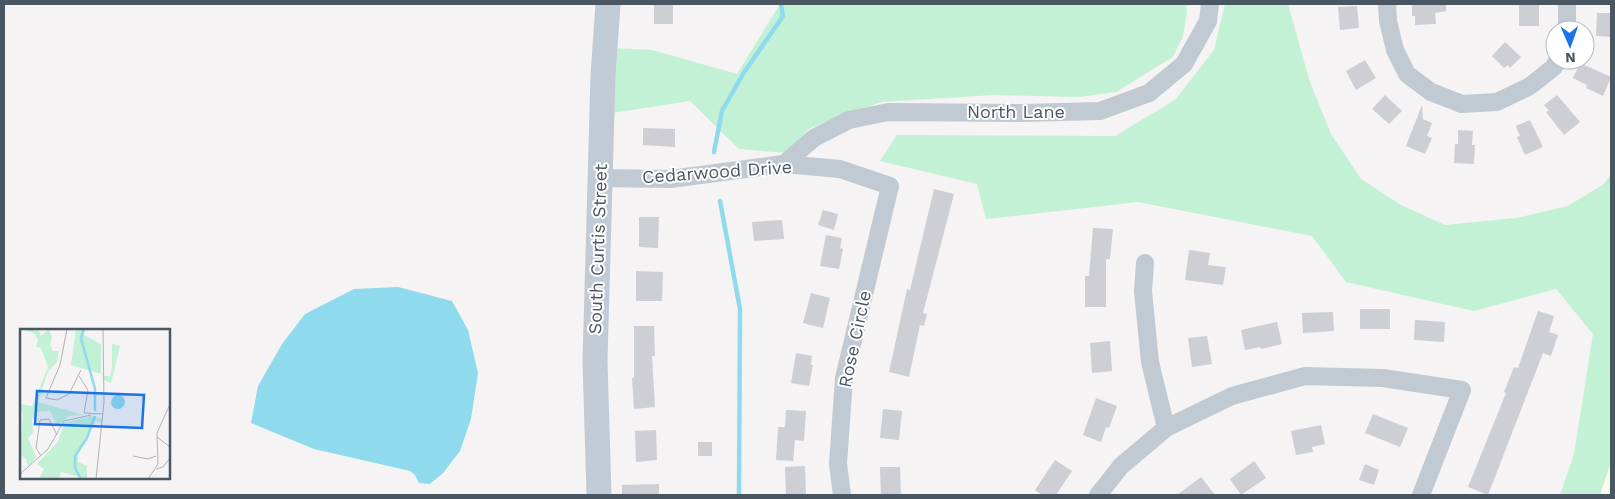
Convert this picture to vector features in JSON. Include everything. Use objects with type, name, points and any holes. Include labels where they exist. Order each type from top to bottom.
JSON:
[{"type":"street","name":"South Curtis Street","points":[[599,495],[595,361],[603,75],[608,4]]},
{"type":"street","name":"North Lane","points":[[784,164],[814,138],[849,120],[888,112],[1022,113],[1100,111],[1149,93],[1184,64],[1208,22],[1210,4]]},
{"type":"street","points":[[1387,4],[1388,21],[1395,50],[1407,74],[1431,92],[1462,104],[1497,102],[1530,86],[1549,70]]},
{"type":"street","points":[[1567,4],[1567,20]]},
{"type":"street","name":"Cedarwood Drive","points":[[600,178],[670,179],[784,164],[840,170],[890,186]]},
{"type":"street","name":"Rose Circle","points":[[842,495],[838,464],[844,378],[890,186]]},
{"type":"street","points":[[1145,263],[1144,291],[1150,362],[1166,428]]},
{"type":"street","points":[[1098,495],[1121,466],[1166,428],[1232,396],[1305,376],[1383,378],[1462,390],[1421,495]]},
{"type":"shaded area","points":[[1611,462],[1611,495],[1600,495]]},
{"type":"green space","points":[[780,4],[1186,4],[1187,11],[1183,36],[1173,57],[1116,92],[1079,97],[993,95],[882,102],[841,115],[809,129],[788,153],[739,149],[690,101],[612,113],[613,48],[652,50],[737,74]]},
{"type":"green space","points":[[1225,4],[1288,4],[1310,82],[1331,134],[1361,179],[1401,205],[1445,225],[1516,218],[1568,206],[1604,184],[1611,174],[1611,462],[1600,495],[1560,495],[1574,454],[1593,334],[1556,289],[1474,311],[1346,282],[1312,236],[1138,202],[986,219],[977,184],[880,161],[897,135],[1115,136],[1175,100],[1214,50]]},
{"type":"water","points":[[398,287],[452,301],[468,330],[478,373],[471,419],[460,451],[443,473],[430,484],[419,483],[415,475],[410,471],[314,449],[251,423],[258,386],[282,344],[305,314],[354,289]]},
{"type":"building","points":[[654,4],[673,4],[673,24],[654,24]]},
{"type":"building","points":[[1412,4],[1446,4],[1446,11],[1435,13],[1436,24],[1415,25],[1415,16],[1412,16]]},
{"type":"building","points":[[1519,4],[1539,4],[1539,26],[1519,26]]},
{"type":"building","points":[[1357,6],[1359,28],[1340,30],[1338,7]]},
{"type":"building","points":[[1597,13],[1611,13],[1611,37],[1596,36]]},
{"type":"building","points":[[1505,42],[1521,57],[1510,68],[1508,65],[1504,68],[1492,56]]},
{"type":"building","points":[[1365,60],[1376,78],[1356,90],[1346,71]]},
{"type":"building","points":[[1577,70],[1595,70],[1611,77],[1603,96],[1586,88],[1587,85],[1573,78]]},
{"type":"building","points":[[1385,95],[1402,111],[1389,124],[1372,109]]},
{"type":"building","points":[[1557,95],[1580,122],[1564,135],[1546,112],[1549,111],[1544,105]]},
{"type":"building","points":[[1422,105],[1423,119],[1432,123],[1427,136],[1432,138],[1425,154],[1406,146]]},
{"type":"building","points":[[1530,120],[1543,147],[1525,155],[1517,137],[1520,136],[1516,126]]},
{"type":"building","points":[[643,128],[675,129],[675,147],[643,145]]},
{"type":"building","points":[[1458,130],[1473,131],[1472,145],[1475,145],[1474,164],[1454,163],[1455,144],[1458,144]]},
{"type":"building","points":[[934,189],[954,194],[923,313],[927,314],[924,326],[920,325],[909,377],[889,372],[907,289],[910,290]]},
{"type":"building","points":[[823,210],[838,214],[834,230],[818,225]]},
{"type":"building","points":[[639,217],[659,217],[658,248],[639,247]]},
{"type":"building","points":[[782,220],[784,239],[754,241],[752,222]]},
{"type":"building","points":[[1093,228],[1113,229],[1110,259],[1106,259],[1106,307],[1085,307],[1085,276],[1089,276]]},
{"type":"building","points":[[826,235],[842,238],[840,248],[843,249],[839,269],[820,266]]},
{"type":"building","points":[[1189,250],[1210,253],[1208,265],[1226,267],[1223,285],[1185,280]]},
{"type":"building","points":[[636,271],[663,272],[662,301],[636,301]]},
{"type":"building","points":[[811,293],[830,298],[823,328],[803,323]]},
{"type":"building","points":[[1360,309],[1390,309],[1390,329],[1360,329]]},
{"type":"building","points":[[1538,311],[1554,316],[1549,332],[1558,335],[1551,356],[1543,353],[1488,495],[1468,487],[1506,393],[1504,392],[1514,367],[1518,368]]},
{"type":"building","points":[[1333,312],[1334,331],[1303,333],[1302,313]]},
{"type":"building","points":[[1415,320],[1445,322],[1444,342],[1414,340]]},
{"type":"building","points":[[1277,322],[1282,344],[1261,349],[1260,347],[1245,350],[1241,330]]},
{"type":"building","points":[[634,326],[654,326],[655,356],[652,356],[655,407],[634,409],[632,378],[634,378]]},
{"type":"building","points":[[1207,336],[1212,364],[1192,367],[1188,338]]},
{"type":"building","points":[[1110,341],[1112,371],[1092,373],[1090,343]]},
{"type":"building","points":[[796,353],[812,356],[811,365],[813,365],[809,386],[791,383]]},
{"type":"building","points":[[1096,398],[1117,406],[1109,428],[1106,427],[1101,442],[1083,435]]},
{"type":"building","points":[[883,409],[902,411],[899,440],[880,438]]},
{"type":"building","points":[[786,410],[806,411],[804,441],[795,440],[793,461],[776,460],[778,427],[785,427]]},
{"type":"building","points":[[1373,414],[1408,428],[1400,447],[1365,433]]},
{"type":"building","points":[[1321,425],[1325,444],[1312,447],[1313,452],[1296,455],[1291,431]]},
{"type":"building","points":[[656,430],[657,460],[636,462],[635,431]]},
{"type":"building","points":[[698,442],[712,442],[712,456],[698,456]]},
{"type":"building","points":[[1055,460],[1072,471],[1056,495],[1042,495],[1035,490]]},
{"type":"building","points":[[1254,461],[1266,478],[1241,495],[1230,479]]},
{"type":"building","points":[[1365,464],[1379,470],[1374,485],[1359,480]]},
{"type":"building","points":[[805,466],[806,495],[786,495],[785,467]]},
{"type":"building","points":[[880,467],[900,467],[901,495],[881,495]]},
{"type":"building","points":[[1201,477],[1215,495],[1177,495]]},
{"type":"building","points":[[659,484],[659,495],[622,495],[622,485]]},
{"type":"waterway","points":[[714,152],[722,111],[743,74],[783,16],[781,4]]},
{"type":"waterway","points":[[720,201],[740,309],[739,495]]}]
